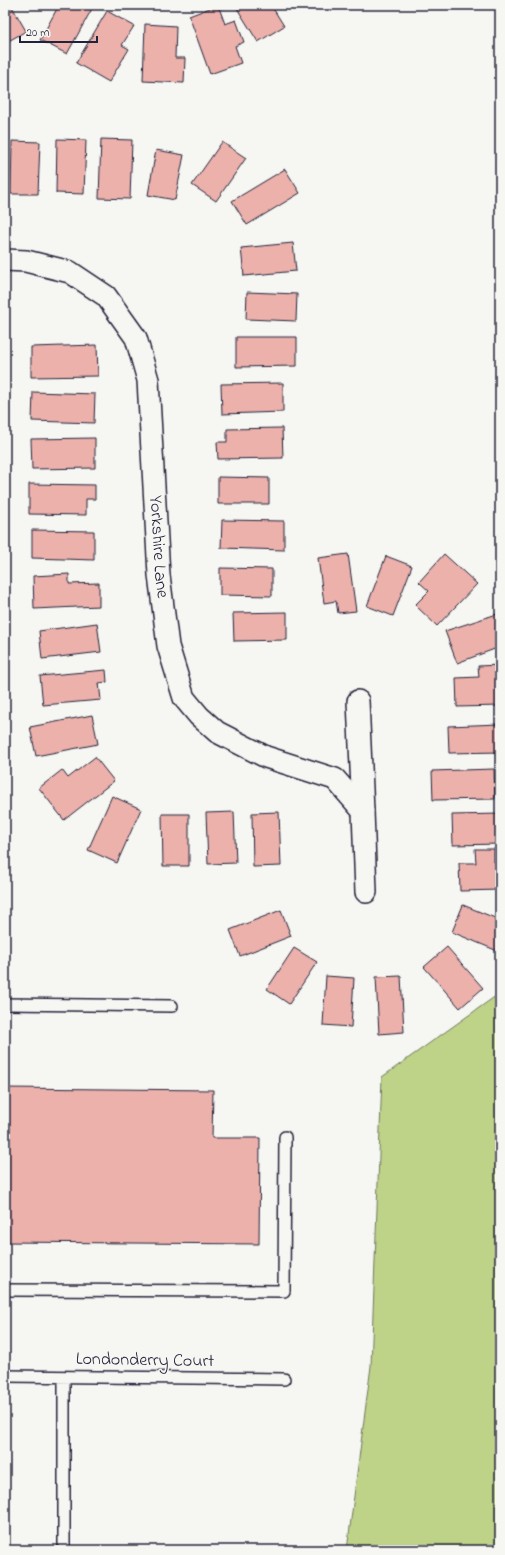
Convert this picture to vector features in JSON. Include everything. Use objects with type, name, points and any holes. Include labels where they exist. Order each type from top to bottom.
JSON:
[{"type":"street","name":"Yorkshire Lane","points":[[5,260],[26,261],[70,272],[106,296],[136,338],[148,380],[159,575],[168,646],[184,698],[199,716],[217,732],[266,757],[335,779],[363,811]]},
{"type":"street","points":[[358,701],[366,892]]},
{"type":"lane","points":[[5,1004],[172,1006]]},
{"type":"lane","points":[[5,1290],[284,1290],[285,1137]]},
{"type":"lane","name":"Londonderry Court","points":[[5,1376],[284,1379]]},
{"type":"lane","points":[[64,1377],[64,1550]]},
{"type":"green space","points":[[500,993],[500,1550],[347,1550],[371,1366],[382,1077]]},
{"type":"building","points":[[5,5],[11,5],[26,31],[5,43]]},
{"type":"building","points":[[59,5],[94,5],[67,54],[40,40]]},
{"type":"building","points":[[218,5],[225,24],[236,20],[244,42],[235,46],[241,63],[210,74],[189,16]]},
{"type":"building","points":[[235,5],[271,5],[284,26],[258,42]]},
{"type":"building","points":[[107,11],[134,26],[122,45],[129,49],[109,82],[76,63]]},
{"type":"building","points":[[145,24],[176,26],[175,58],[185,58],[184,83],[143,81]]},
{"type":"building","points":[[57,139],[86,140],[84,194],[56,193]]},
{"type":"building","points":[[101,139],[132,140],[130,199],[99,198]]},
{"type":"building","points":[[12,141],[40,142],[38,194],[11,194]]},
{"type":"building","points":[[222,142],[246,158],[216,201],[192,185]]},
{"type":"building","points":[[156,150],[184,155],[175,200],[148,195]]},
{"type":"building","points":[[285,169],[300,193],[247,225],[232,201]]},
{"type":"building","points":[[293,243],[296,271],[244,276],[241,248]]},
{"type":"building","points":[[247,292],[297,294],[296,321],[246,319]]},
{"type":"building","points":[[236,337],[297,337],[297,366],[236,367]]},
{"type":"building","points":[[97,345],[98,376],[31,377],[31,347]]},
{"type":"building","points":[[283,383],[283,412],[222,414],[221,384]]},
{"type":"building","points":[[33,392],[95,394],[94,423],[32,421]]},
{"type":"building","points":[[282,428],[283,458],[218,459],[217,442],[227,442],[227,429]]},
{"type":"building","points":[[95,438],[95,468],[32,469],[31,439]]},
{"type":"building","points":[[218,477],[269,478],[269,504],[218,504]]},
{"type":"building","points":[[29,484],[95,485],[95,499],[86,499],[86,515],[29,514]]},
{"type":"building","points":[[222,520],[284,521],[284,550],[221,548]]},
{"type":"building","points":[[32,530],[94,531],[94,560],[32,558]]},
{"type":"building","points":[[348,554],[356,611],[338,613],[336,601],[324,603],[318,558]]},
{"type":"building","points":[[444,554],[477,584],[437,626],[415,605],[429,591],[419,582]]},
{"type":"building","points":[[386,556],[412,566],[393,616],[367,606]]},
{"type":"building","points":[[220,568],[272,569],[272,596],[220,595]]},
{"type":"building","points":[[69,574],[69,584],[99,583],[99,606],[34,609],[33,576]]},
{"type":"building","points":[[287,612],[287,640],[234,641],[233,613]]},
{"type":"building","points":[[500,613],[500,647],[457,663],[445,631]]},
{"type":"building","points":[[97,623],[101,652],[42,659],[39,631]]},
{"type":"building","points":[[500,665],[500,706],[457,707],[456,678],[479,677],[478,666]]},
{"type":"building","points":[[106,670],[107,682],[99,683],[101,700],[43,705],[40,676]]},
{"type":"building","points":[[92,715],[98,744],[36,756],[30,727]]},
{"type":"building","points":[[500,724],[500,752],[449,753],[448,726]]},
{"type":"building","points":[[95,757],[114,781],[64,820],[39,788],[62,770],[68,778]]},
{"type":"building","points":[[494,769],[495,799],[433,800],[432,771]]},
{"type":"building","points":[[112,796],[141,809],[117,863],[88,850]]},
{"type":"building","points":[[234,812],[236,863],[208,864],[206,813]]},
{"type":"building","points":[[279,812],[281,866],[253,867],[252,813]]},
{"type":"building","points":[[162,814],[189,814],[189,866],[163,866]]},
{"type":"building","points":[[500,814],[500,844],[453,845],[452,815]]},
{"type":"building","points":[[475,849],[494,849],[494,862],[500,862],[500,890],[460,891],[459,863],[476,863]]},
{"type":"building","points":[[463,905],[500,920],[500,952],[452,932]]},
{"type":"building","points":[[281,910],[291,936],[240,956],[230,930]]},
{"type":"building","points":[[447,947],[483,988],[460,1008],[424,967]]},
{"type":"building","points":[[294,948],[317,962],[289,1004],[267,989]]},
{"type":"building","points":[[326,976],[354,978],[351,1027],[323,1025]]},
{"type":"building","points":[[401,976],[404,1032],[379,1034],[376,977]]},
{"type":"building","points":[[5,1088],[213,1090],[212,1138],[260,1138],[259,1244],[5,1242]]}]
